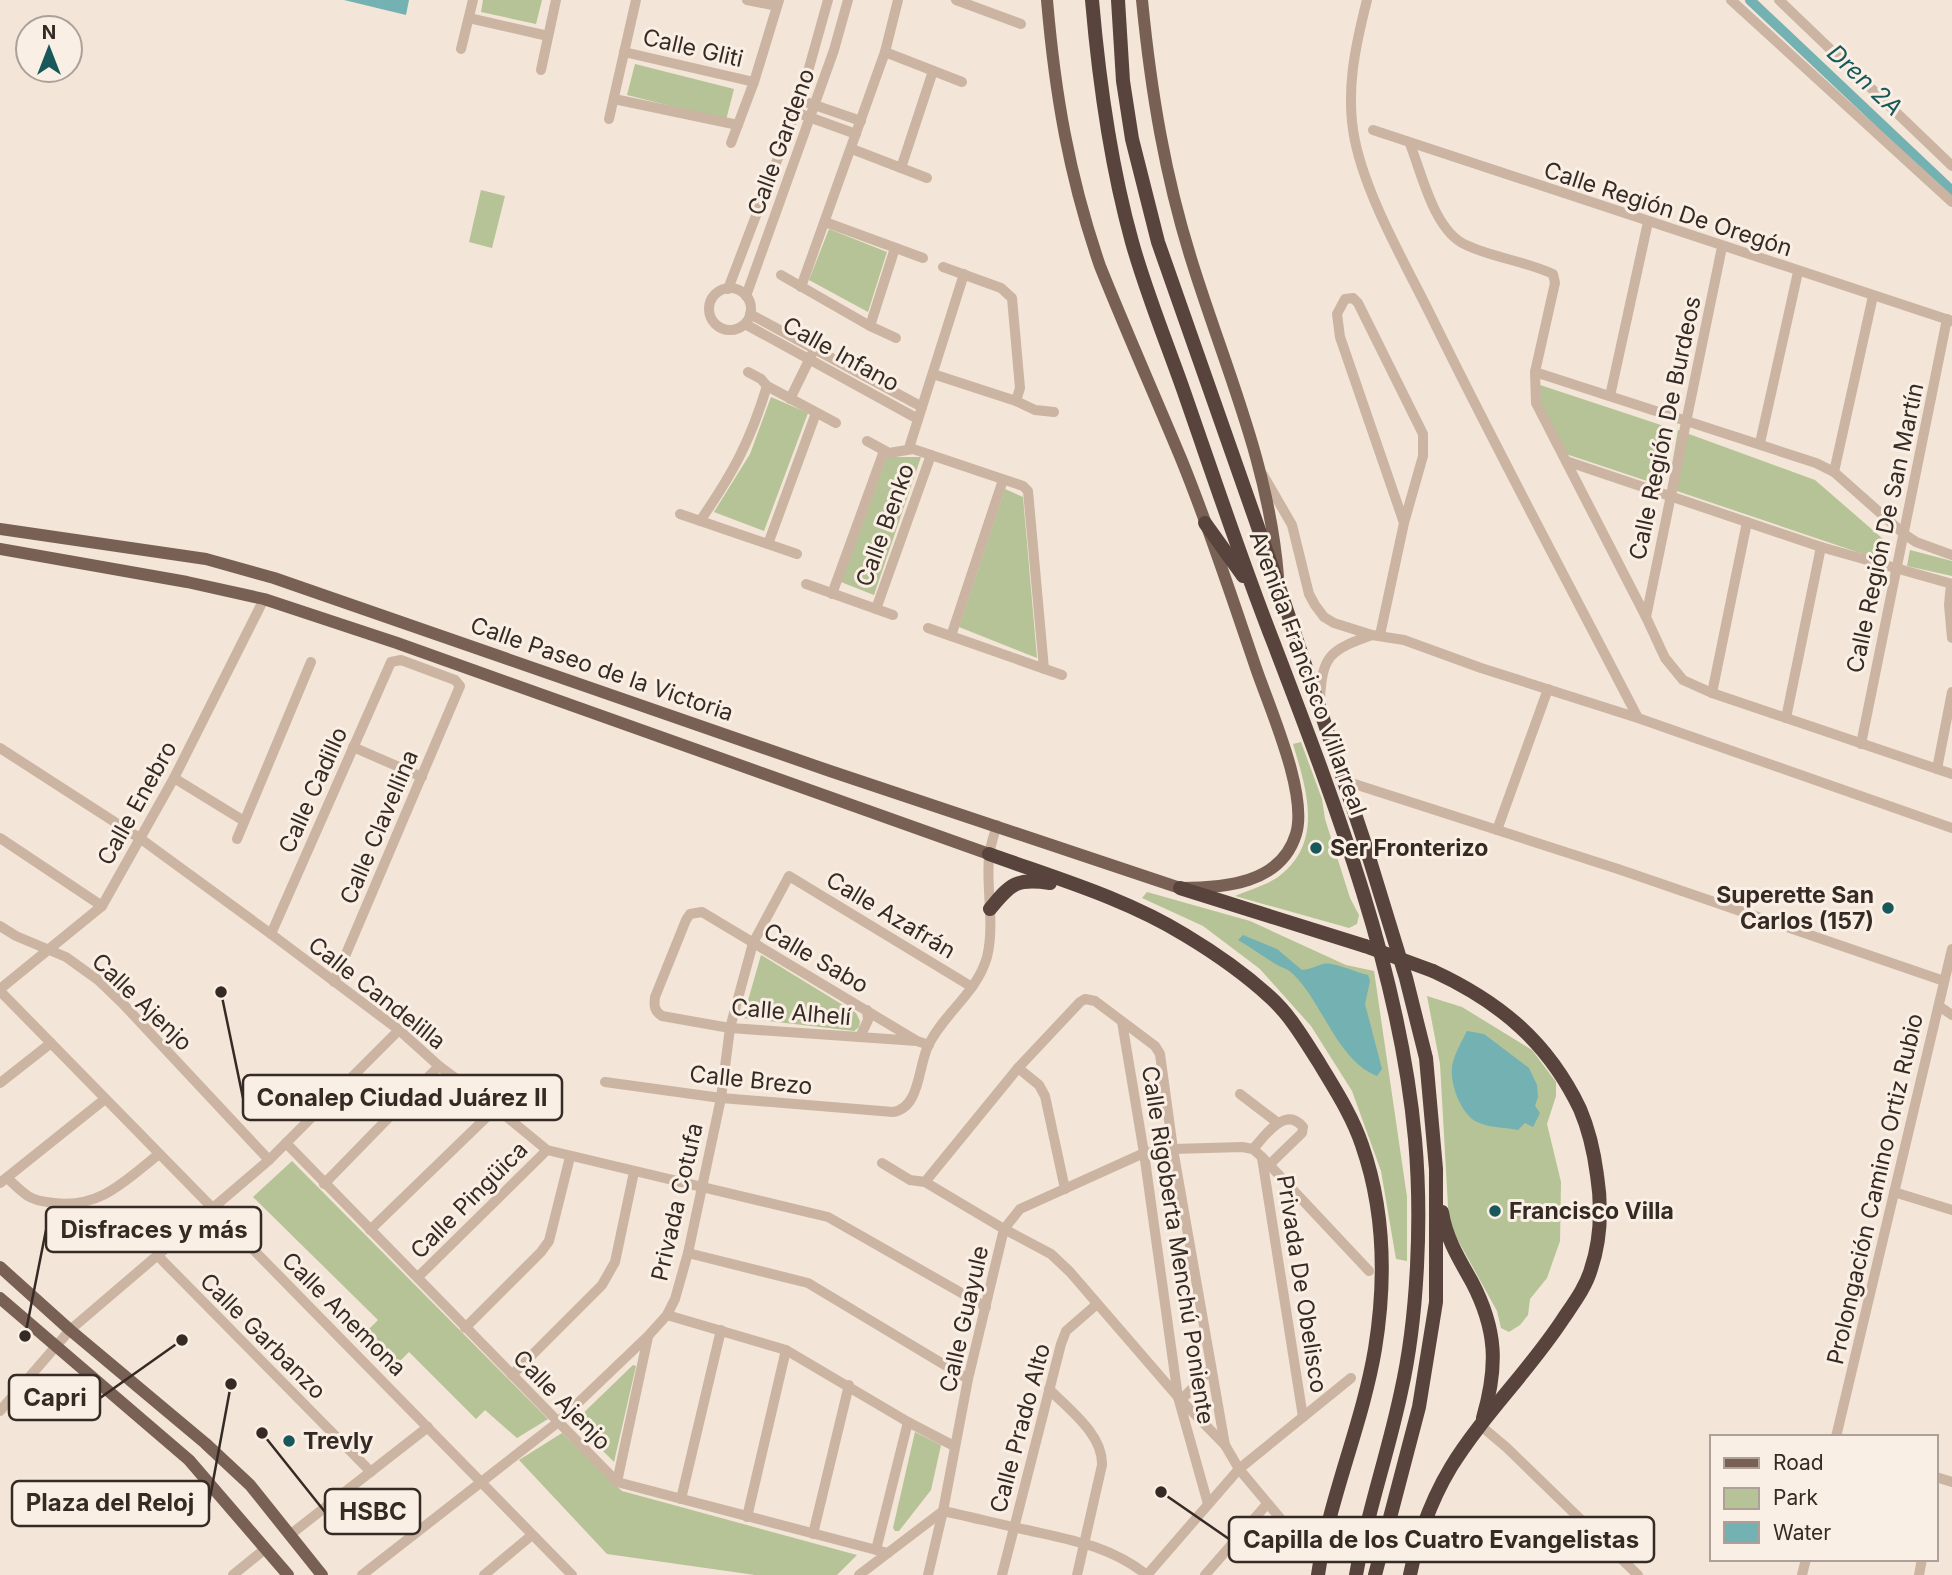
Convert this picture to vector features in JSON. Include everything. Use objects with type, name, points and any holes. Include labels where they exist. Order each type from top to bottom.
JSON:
[{"type":"highway","name":"Avenida Francisco Villarreal","points":[[1091,0],[1109,141],[1133,244],[1252,588],[1321,767],[1388,985],[1405,1064],[1415,1138],[1418,1214],[1412,1322],[1403,1386],[1361,1544],[1356,1575]]},
{"type":"highway","name":"Avenida Francisco Villarreal","points":[[1118,0],[1123,81],[1132,139],[1158,242],[1279,587],[1364,841],[1416,1013],[1428,1071],[1436,1170],[1436,1302],[1419,1407],[1376,1575]]},
{"type":"highway","points":[[1205,523],[1252,588]]},
{"type":"highway","points":[[989,854],[1139,911],[1184,934],[1230,965],[1272,998],[1308,1046],[1347,1110],[1362,1143],[1373,1183],[1380,1229],[1380,1311],[1365,1394],[1332,1506],[1318,1575]]},
{"type":"highway","points":[[990,909],[1005,891],[1022,881],[1077,886]]},
{"type":"highway","points":[[1180,888],[1365,946],[1433,971],[1479,994],[1526,1031],[1546,1052],[1567,1083],[1584,1118],[1599,1185],[1599,1236],[1591,1271],[1553,1333],[1452,1465],[1423,1522],[1410,1575]]},
{"type":"highway","points":[[1436,1170],[1445,1227],[1486,1312],[1493,1339],[1494,1374],[1481,1426]]},
{"type":"highway","points":[[1327,1575],[1332,1506]]},
{"type":"main road","points":[[1046,0],[1065,147],[1087,230],[1205,523],[1276,725],[1299,803],[1296,836],[1278,865],[1260,876],[1232,885],[1180,888]]},
{"type":"main road","points":[[1142,0],[1151,88],[1169,181],[1193,266],[1232,376],[1261,471],[1275,533],[1279,587]]},
{"type":"main road","name":"Calle Paseo de la Victoria","points":[[0,529],[206,559],[274,578],[830,772],[997,825],[1180,888]]},
{"type":"main road","name":"Calle Paseo de la Victoria","points":[[0,550],[187,582],[264,599],[384,638],[989,854]]},
{"type":"main road","points":[[0,1267],[250,1485],[322,1575]]},
{"type":"main road","points":[[0,1298],[189,1460],[288,1575]]},
{"type":"main road","points":[[189,1460],[205,1443]]},
{"type":"street","points":[[461,49],[473,0]]},
{"type":"street","points":[[541,70],[556,0]]},
{"type":"street","points":[[609,119],[636,0]]},
{"type":"street","points":[[731,143],[754,82],[778,3],[747,0]]},
{"type":"street","name":"Calle Gardeno","points":[[728,289],[800,100],[828,0]]},
{"type":"street","name":"Calle Gardeno","points":[[746,296],[811,117],[848,0]]},
{"type":"street","points":[[801,287],[885,52],[898,0]]},
{"type":"street","points":[[956,0],[1021,24]]},
{"type":"street","points":[[1367,0],[1357,39],[1350,89],[1355,141],[1362,166],[1392,237],[1464,381],[1639,718]]},
{"type":"street","points":[[1731,0],[1952,202]]},
{"type":"street","points":[[1779,0],[1952,166]]},
{"type":"street","points":[[469,18],[548,36]]},
{"type":"street","name":"Calle Gliti","points":[[624,52],[754,82]]},
{"type":"street","points":[[885,52],[962,82]]},
{"type":"street","points":[[901,168],[933,71]]},
{"type":"street","points":[[614,99],[738,125]]},
{"type":"street","points":[[800,100],[861,121]]},
{"type":"street","points":[[795,112],[856,134]]},
{"type":"street","name":"Calle Región De Oregón","points":[[1373,131],[1950,320]]},
{"type":"street","points":[[1410,144],[1434,209],[1452,237],[1468,246],[1553,274],[1555,283],[1535,372],[1536,403],[1665,659],[1677,675],[1712,693],[1952,774]]},
{"type":"street","points":[[852,149],[927,178]]},
{"type":"street","points":[[825,222],[923,258]]},
{"type":"street","points":[[1610,396],[1648,222]]},
{"type":"street","name":"Calle Región De Burdeos","points":[[1646,617],[1722,247]]},
{"type":"street","points":[[870,326],[895,248]]},
{"type":"street","points":[[943,267],[1001,288],[1012,298],[1020,388],[1016,401]]},
{"type":"street","points":[[1760,443],[1798,272]]},
{"type":"street","points":[[909,448],[964,274]]},
{"type":"street","points":[[782,275],[896,338]]},
{"type":"street","points":[[737,290],[746,296],[750,303],[750,314],[745,324],[730,330],[720,328],[712,321],[709,311],[711,300],[718,292],[737,290]]},
{"type":"street","points":[[1834,472],[1873,296]]},
{"type":"street","points":[[1376,635],[1423,456],[1423,434],[1358,303],[1353,298],[1345,299],[1338,314],[1340,337],[1404,523]]},
{"type":"street","name":"Calle Infano","points":[[750,314],[918,419]]},
{"type":"street","name":"Calle Región De San Martín","points":[[1861,744],[1950,320]]},
{"type":"street","name":"Calle Infano","points":[[745,324],[922,407]]},
{"type":"street","points":[[790,399],[812,354]]},
{"type":"street","points":[[748,372],[767,386],[836,424]]},
{"type":"street","points":[[1535,372],[1816,463],[1834,472],[1904,534],[1916,542],[1952,555]]},
{"type":"street","points":[[933,374],[1016,401],[1035,410],[1054,412]]},
{"type":"street","points":[[700,521],[738,464],[757,419],[767,386]]},
{"type":"street","points":[[768,544],[816,413]]},
{"type":"street","points":[[867,441],[884,451],[894,453],[909,448],[1023,486],[1030,496],[1044,669]]},
{"type":"street","points":[[832,594],[884,451]]},
{"type":"street","name":"Calle Benko","points":[[876,609],[931,455]]},
{"type":"street","points":[[1566,461],[1821,547],[1951,584],[1949,604],[1952,638]]},
{"type":"street","points":[[1261,471],[1292,526],[1309,594],[1324,617],[1335,623],[1404,640],[1639,718],[1952,828]]},
{"type":"street","points":[[951,636],[1003,480]]},
{"type":"street","points":[[680,514],[797,554]]},
{"type":"street","points":[[1712,693],[1747,522]]},
{"type":"street","points":[[1786,718],[1821,547]]},
{"type":"street","points":[[806,584],[893,615]]},
{"type":"street","name":"Calle Enebro","points":[[0,990],[102,906],[174,778],[264,599]]},
{"type":"street","points":[[928,628],[1062,675]]},
{"type":"street","points":[[1320,710],[1321,680],[1328,659],[1344,646],[1376,635]]},
{"type":"street","name":"Calle Clavellina","points":[[334,982],[460,686],[455,680],[401,660],[391,662]]},
{"type":"street","points":[[237,839],[312,662]]},
{"type":"street","name":"Calle Cadillo","points":[[271,934],[391,662]]},
{"type":"street","points":[[1497,830],[1548,690]]},
{"type":"street","points":[[1937,769],[1952,692]]},
{"type":"street","points":[[353,747],[422,777]]},
{"type":"street","name":"Calle Candelilla","points":[[0,748],[141,839],[271,934],[399,1030],[439,1066],[547,1150],[828,1217],[986,1307]]},
{"type":"street","points":[[174,778],[244,821]]},
{"type":"street","points":[[1342,779],[1944,981]]},
{"type":"street","points":[[929,1045],[982,972],[987,957],[989,854],[997,825]]},
{"type":"street","points":[[0,838],[102,906]]},
{"type":"street","name":"Privada Cotufa","points":[[362,1575],[557,1423],[667,1315],[675,1299],[688,1253],[721,1098],[730,1028],[753,943],[789,876]]},
{"type":"street","name":"Calle Azafrán","points":[[789,876],[972,987]]},
{"type":"street","name":"Calle Sabo","points":[[662,1016],[656,1013],[655,998],[686,920],[690,914],[702,912],[917,1041],[929,1045]]},
{"type":"street","name":"Calle Ajenjo","points":[[0,926],[48,951],[66,957],[107,988],[269,1160]]},
{"type":"street","name":"Prolongación Camino Ortiz Rubio","points":[[1836,1435],[1952,950]]},
{"type":"street","name":"Calle Anemona","points":[[0,990],[572,1575]]},
{"type":"street","name":"Calle Rigoberta Menchú Poniente","points":[[925,1182],[1018,1068],[1084,999],[1095,1001],[1155,1046],[1160,1054],[1173,1149],[1225,1445],[1239,1469],[1300,1542]]},
{"type":"street","points":[[1938,1006],[1952,1015]]},
{"type":"street","points":[[860,1037],[868,1020],[867,1010]]},
{"type":"street","name":"Calle Alhelí","points":[[662,1016],[730,1028],[917,1041]]},
{"type":"street","name":"Calle Rigoberta Menchú Poniente","points":[[1122,1022],[1180,1398],[1208,1504]]},
{"type":"street","points":[[0,1411],[70,1330],[269,1160],[399,1030]]},
{"type":"street","points":[[0,1083],[51,1043]]},
{"type":"street","name":"Calle Brezo","points":[[605,1082],[721,1098],[902,1111],[912,1100],[929,1045]]},
{"type":"street","points":[[324,1184],[439,1066]]},
{"type":"street","points":[[1018,1068],[1039,1085],[1045,1096],[1065,1189]]},
{"type":"street","points":[[1240,1094],[1278,1123]]},
{"type":"street","points":[[105,1099],[4,1181],[29,1197],[45,1202],[67,1205],[91,1202],[110,1193],[159,1154]]},
{"type":"street","points":[[370,1230],[496,1108]]},
{"type":"street","points":[[1144,1153],[1173,1149],[1242,1147],[1253,1149],[1266,1161],[1303,1130],[1295,1119],[1287,1119],[1278,1123],[1253,1149]]},
{"type":"street","name":"Calle Ajenjo","points":[[286,1143],[617,1482],[888,1553]]},
{"type":"street","name":"Calle Pingüica","points":[[418,1278],[547,1150]]},
{"type":"street","name":"Calle Guayule","points":[[928,1575],[968,1379],[1004,1229],[1020,1209],[1144,1153]]},
{"type":"street","points":[[465,1328],[549,1241],[570,1157]]},
{"type":"street","name":"Privada De Obelisco","points":[[1266,1161],[1368,1271]]},
{"type":"street","name":"Privada De Obelisco","points":[[1266,1161],[1303,1417]]},
{"type":"street","points":[[882,1163],[910,1180],[925,1182],[1051,1254],[1225,1445]]},
{"type":"street","points":[[512,1375],[610,1274],[615,1262],[634,1172]]},
{"type":"street","points":[[1894,1192],[1952,1210]]},
{"type":"street","points":[[688,1253],[808,1283],[968,1379]]},
{"type":"street","name":"Calle Garbanzo","points":[[158,1256],[371,1472]]},
{"type":"street","name":"Calle Prado Alto","points":[[1002,1575],[1061,1344],[1066,1331],[1097,1304]]},
{"type":"street","points":[[667,1315],[786,1350],[954,1446]]},
{"type":"street","points":[[681,1499],[721,1330]]},
{"type":"street","points":[[617,1482],[648,1336]]},
{"type":"street","points":[[747,1517],[786,1350]]},
{"type":"street","points":[[1180,1398],[1211,1369]]},
{"type":"street","points":[[859,1575],[943,1511],[1086,1543],[1129,1561],[1147,1575],[1239,1469],[1351,1378]]},
{"type":"street","points":[[813,1534],[849,1385]]},
{"type":"street","points":[[1049,1389],[1093,1435],[1102,1454],[1086,1543],[1077,1575]]},
{"type":"street","points":[[876,1550],[908,1422]]},
{"type":"street","points":[[1481,1426],[1638,1575]]},
{"type":"street","points":[[290,1534],[428,1427]]},
{"type":"street","points":[[1205,1575],[1267,1504]]},
{"type":"street","points":[[484,1575],[532,1535]]},
{"type":"street","points":[[233,1575],[265,1549]]},
{"type":"green space","points":[[483,0],[542,0],[536,24],[481,12]]},
{"type":"green space","points":[[635,64],[734,89],[726,120],[627,95]]},
{"type":"green space","points":[[481,190],[505,196],[492,248],[469,242]]},
{"type":"green space","points":[[829,229],[887,252],[868,312],[809,280]]},
{"type":"green space","points":[[1534,383],[1664,426],[1653,483],[1560,452],[1532,398]]},
{"type":"green space","points":[[771,397],[808,413],[764,531],[714,512],[750,454]]},
{"type":"green space","points":[[1678,430],[1815,480],[1883,539],[1878,559],[1668,488]]},
{"type":"green space","points":[[887,457],[921,457],[874,595],[841,582]]},
{"type":"green space","points":[[1005,489],[1023,497],[1037,658],[959,627]]},
{"type":"green space","points":[[1910,550],[1952,561],[1952,576],[1907,566]]},
{"type":"green space","points":[[1301,742],[1322,799],[1325,819],[1350,898],[1359,915],[1357,924],[1349,928],[1235,896],[1275,879],[1291,865],[1301,850],[1306,834],[1307,798],[1293,744]]},
{"type":"green space","points":[[1147,892],[1250,921],[1346,965],[1374,971],[1407,1197],[1407,1261],[1396,1259],[1381,1171],[1352,1091],[1311,1026],[1260,969],[1203,926],[1142,898]]},
{"type":"green space","points":[[761,955],[856,1013],[860,1021],[859,1027],[854,1031],[743,1018]]},
{"type":"green space","points":[[1427,996],[1462,1007],[1532,1050],[1556,1082],[1556,1096],[1547,1124],[1561,1182],[1560,1241],[1547,1278],[1530,1299],[1528,1315],[1520,1325],[1509,1332],[1501,1328],[1497,1311],[1449,1224],[1440,1064]]},
{"type":"green space","points":[[292,1161],[548,1419],[517,1438],[485,1410],[476,1419],[409,1352],[389,1372],[358,1340],[378,1320],[253,1197]]},
{"type":"green space","points":[[633,1365],[636,1366],[614,1462],[574,1422]]},
{"type":"green space","points":[[915,1432],[941,1445],[931,1490],[899,1531],[895,1531],[893,1528]]},
{"type":"green space","points":[[562,1433],[622,1491],[857,1555],[837,1575],[755,1575],[607,1554],[519,1460]]},
{"type":"water","points":[[344,0],[409,0],[406,15]]},
{"type":"water","points":[[1243,935],[1277,949],[1302,970],[1327,964],[1368,975],[1370,981],[1365,1004],[1382,1069],[1377,1076],[1351,1057],[1304,986],[1293,974],[1238,940]]},
{"type":"water","points":[[1467,1031],[1484,1034],[1529,1068],[1537,1085],[1538,1097],[1535,1106],[1540,1113],[1533,1127],[1525,1123],[1518,1130],[1485,1125],[1475,1121],[1464,1110],[1456,1094],[1452,1069]]},
{"type":"waterway","name":"Dren 2A","points":[[1750,0],[1952,191]]},
{"type":"place","name":"Ser Fronterizo","points":[[1316,848]]},
{"type":"place","name":"Superette San Carlos (157)","points":[[1888,908]]},
{"type":"place","name":"Conalep Ciudad Juárez II","points":[[221,992]]},
{"type":"place","name":"Francisco Villa","points":[[1495,1211]]},
{"type":"place","name":"Disfraces y más","points":[[25,1336]]},
{"type":"place","name":"Capri","points":[[182,1340]]},
{"type":"place","name":"Plaza del Reloj","points":[[231,1384]]},
{"type":"place","name":"HSBC","points":[[262,1433]]},
{"type":"place","name":"Trevly","points":[[289,1441]]},
{"type":"place","name":"Capilla de los Cuatro Evangelistas","points":[[1161,1492]]}]
